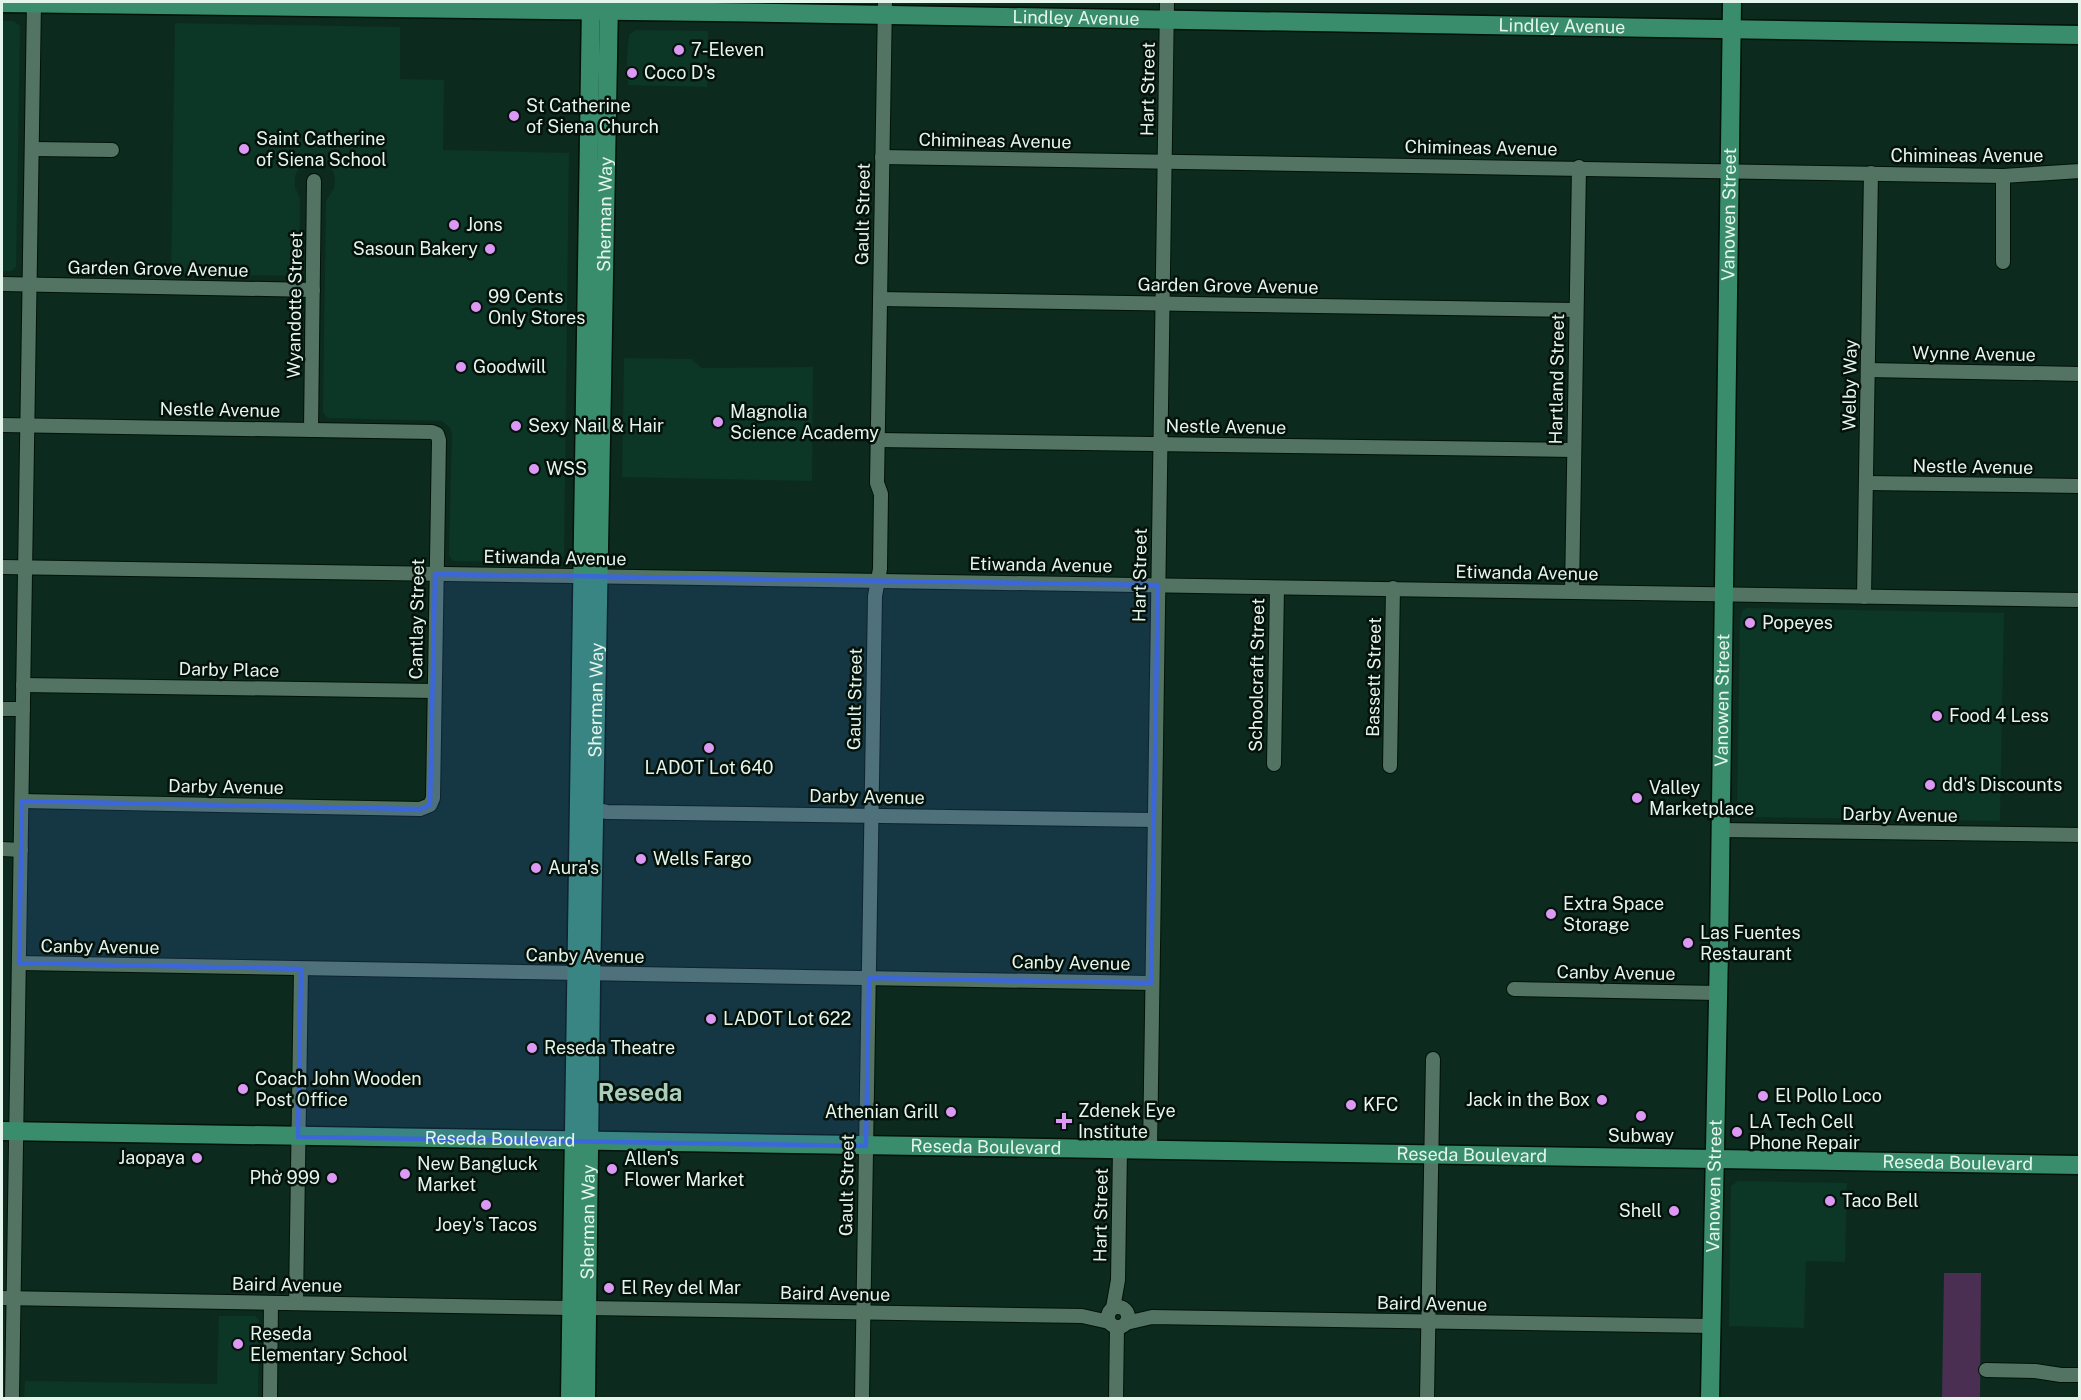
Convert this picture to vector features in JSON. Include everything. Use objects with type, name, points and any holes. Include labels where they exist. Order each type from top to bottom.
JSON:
[{"type":"main road","name":"Vanowen Street","points":[[1710,1398],[1732,2]]},
{"type":"main road","name":"Lindley Avenue","points":[[2,3],[885,9],[1167,20],[2079,35]]},
{"type":"main road","name":"Sherman Way","points":[[570,1398],[579,1308],[600,6]]},
{"type":"main road","name":"Reseda Boulevard","points":[[9,1131],[2079,1165]]},
{"type":"main road","name":"Sherman Way","points":[[579,1308],[586,1398]]},
{"type":"street","points":[[12,1398],[7,1298],[9,1131],[19,963],[34,2]]},
{"type":"street","name":"Hart Street","points":[[1149,1150],[1167,2]]},
{"type":"street","name":"Gault Street","points":[[862,1398],[875,596],[880,569],[881,494],[877,483],[885,9]]},
{"type":"street","points":[[32,149],[112,150]]},
{"type":"street","name":"Chimineas Avenue","points":[[882,157],[1579,167],[2003,176],[2079,171]]},
{"type":"street","name":"Hartland Street","points":[[1572,592],[1579,167]]},
{"type":"street","name":"Welby Way","points":[[1864,597],[1871,173]]},
{"type":"street","points":[[2003,176],[2003,262]]},
{"type":"street","name":"Wyandotte Street","points":[[311,430],[315,181]]},
{"type":"street","name":"Garden Grove Avenue","points":[[2,284],[313,290]]},
{"type":"street","name":"Garden Grove Avenue","points":[[880,299],[1576,310]]},
{"type":"street","name":"Wynne Avenue","points":[[1868,370],[2079,374]]},
{"type":"street","name":"Nestle Avenue","points":[[2,425],[432,432],[437,434]]},
{"type":"street","name":"Cantlay Street","points":[[430,805],[433,798],[439,440],[437,434]]},
{"type":"street","name":"Nestle Avenue","points":[[878,440],[1574,450]]},
{"type":"street","name":"Nestle Avenue","points":[[1867,483],[2079,486]]},
{"type":"street","name":"Etiwanda Avenue","points":[[2,567],[2079,600]]},
{"type":"street","name":"Schoolcraft Street","points":[[1274,764],[1277,588]]},
{"type":"street","name":"Bassett Street","points":[[1390,766],[1393,588]]},
{"type":"street","name":"Darby Place","points":[[23,685],[434,691]]},
{"type":"street","points":[[2,709],[23,709]]},
{"type":"street","name":"Darby Avenue","points":[[22,801],[420,808],[430,805]]},
{"type":"street","name":"Darby Avenue","points":[[587,808],[614,812],[1154,820]]},
{"type":"street","name":"Darby Avenue","points":[[1720,830],[2079,835]]},
{"type":"street","points":[[2,849],[21,850]]},
{"type":"street","name":"Canby Avenue","points":[[19,963],[1151,983]]},
{"type":"street","points":[[296,1302],[301,969]]},
{"type":"street","name":"Canby Avenue","points":[[1514,989],[1718,993]]},
{"type":"street","points":[[1427,1398],[1433,1059]]},
{"type":"street","name":"Hart Street","points":[[1116,1398],[1120,1149]]},
{"type":"street","name":"Baird Avenue","points":[[7,1298],[1711,1326]]},
{"type":"street","points":[[270,1398],[271,1303]]},
{"type":"street","points":[[1986,1370],[2079,1375]]},
{"type":"highlighted area","points":[[435,574],[1158,585],[1151,983],[869,978],[866,1146],[298,1137],[301,969],[19,963],[22,801],[420,809],[430,805]]},
{"type":"shaded area","points":[[2,21],[14,21],[20,26],[16,267],[11,271],[2,271]]},
{"type":"shaded area","points":[[175,23],[400,27],[400,79],[444,80],[443,150],[569,153],[564,556],[558,563],[454,561],[451,559],[449,555],[452,434],[450,428],[442,421],[328,418],[323,412],[326,201],[334,188],[335,177],[331,167],[314,160],[300,166],[295,176],[295,187],[300,198],[299,272],[294,276],[171,274]]},
{"type":"shaded area","points":[[636,30],[708,31],[707,87],[628,85],[629,35]]},
{"type":"shaded area","name":"Magnolia Science Academy","points":[[624,358],[692,359],[701,368],[813,367],[812,481],[622,477]]},
{"type":"shaded area","points":[[1747,608],[2004,613],[2000,821],[1740,816],[1737,812],[1740,619],[1743,610]]},
{"type":"shaded area","points":[[1738,1181],[1847,1183],[1845,1262],[1806,1261],[1804,1328],[1729,1326],[1731,1186]]},
{"type":"shaded area","points":[[1944,1273],[1981,1273],[1980,1398],[1942,1398]]},
{"type":"shaded area","name":"Reseda Elementary School","points":[[219,1316],[255,1316],[259,1320],[258,1398],[24,1398],[25,1381],[217,1384]]},
{"type":"place","name":"7-Eleven","points":[[679,50]]},
{"type":"place","name":"Coco D's","points":[[632,73]]},
{"type":"place","name":"St Catherine of Siena Church","points":[[514,116]]},
{"type":"place","name":"Saint Catherine of Siena School","points":[[244,149]]},
{"type":"place","name":"Jons","points":[[454,225]]},
{"type":"place","name":"Sasoun Bakery","points":[[490,249]]},
{"type":"place","name":"99 Cents Only Stores","points":[[476,307]]},
{"type":"place","name":"Goodwill","points":[[461,367]]},
{"type":"place","name":"Magnolia Science Academy","points":[[718,422]]},
{"type":"place","name":"Sexy Nail & Hair","points":[[516,426]]},
{"type":"place","name":"WSS","points":[[534,469]]},
{"type":"place","name":"Popeyes","points":[[1750,623]]},
{"type":"place","name":"Food 4 Less","points":[[1937,716]]},
{"type":"place","name":"LADOT Lot 640","points":[[709,748]]},
{"type":"place","name":"dd's Discounts","points":[[1930,785]]},
{"type":"place","name":"Valley Marketplace","points":[[1637,798]]},
{"type":"place","name":"Wells Fargo","points":[[641,859]]},
{"type":"place","name":"Aura's","points":[[536,868]]},
{"type":"place","name":"Extra Space Storage","points":[[1551,914]]},
{"type":"place","name":"Las Fuentes Restaurant","points":[[1688,943]]},
{"type":"place","name":"LADOT Lot 622","points":[[711,1019]]},
{"type":"place","name":"Reseda Theatre","points":[[532,1048]]},
{"type":"place","name":"Coach John Wooden Post Office","points":[[243,1089]]},
{"type":"place","name":"El Pollo Loco","points":[[1763,1096]]},
{"type":"place","name":"Jack in the Box","points":[[1602,1100]]},
{"type":"place","name":"KFC","points":[[1351,1105]]},
{"type":"place","name":"Athenian Grill","points":[[951,1112]]},
{"type":"place","name":"Subway","points":[[1641,1116]]},
{"type":"place","name":"Zdenek Eye Institute","points":[[1064,1121]]},
{"type":"place","name":"LA Tech Cell Phone Repair","points":[[1737,1132]]},
{"type":"place","name":"Jaopaya","points":[[197,1158]]},
{"type":"place","name":"Allen's Flower Market","points":[[612,1169]]},
{"type":"place","name":"New Bangluck Market","points":[[405,1174]]},
{"type":"place","name":"Phở 999","points":[[332,1178]]},
{"type":"place","name":"Taco Bell","points":[[1830,1201]]},
{"type":"place","name":"Joey's Tacos","points":[[486,1205]]},
{"type":"place","name":"Shell","points":[[1674,1211]]},
{"type":"place","name":"El Rey del Mar","points":[[609,1288]]},
{"type":"place","name":"Reseda Elementary School","points":[[238,1344]]},
{"type":"district","name":"Reseda","points":[[640,1093]]}]
